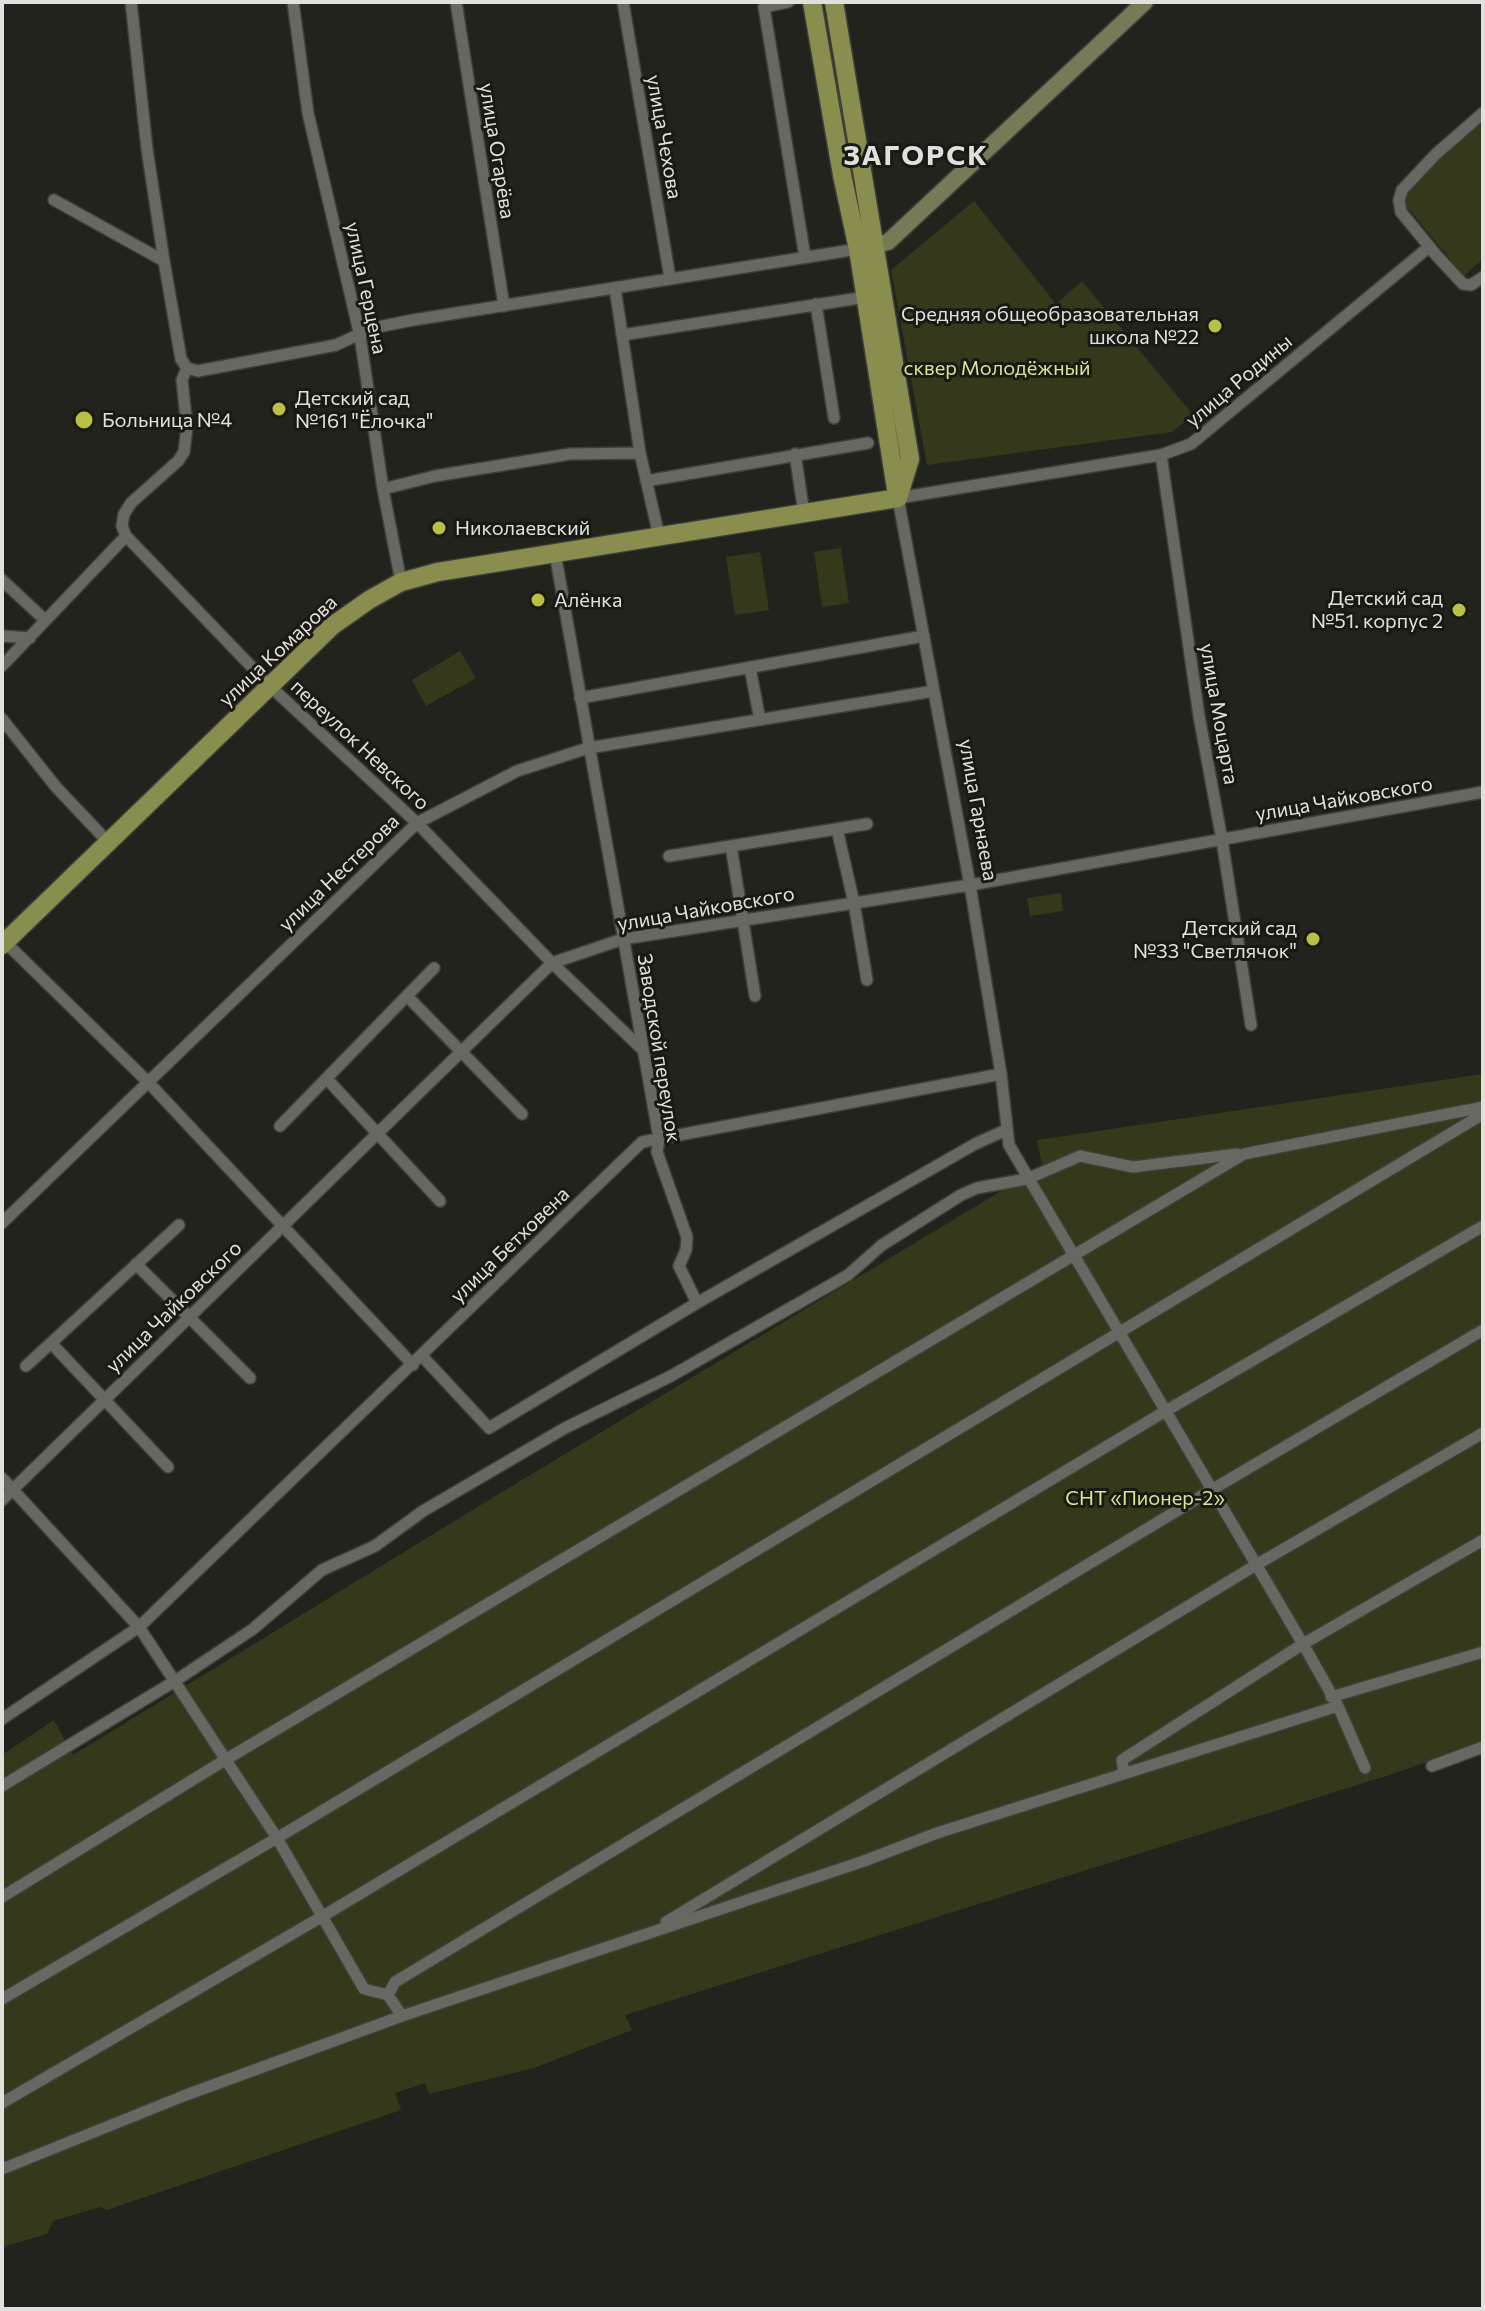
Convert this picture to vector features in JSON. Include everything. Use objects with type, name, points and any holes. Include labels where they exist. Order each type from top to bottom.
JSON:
[{"type":"main road","name":"улица Гарнаева","points":[[812,2],[842,175],[866,248],[866,297],[898,498]]},
{"type":"main road","name":"улица Гарнаева","points":[[834,2],[866,248],[910,459],[898,498]]},
{"type":"main road","name":"улица Комарова","points":[[4,944],[332,626],[401,582],[438,572],[898,498]]},
{"type":"street","points":[[131,2],[147,149],[164,261],[181,359],[187,368]]},
{"type":"street","name":"улица Герцена","points":[[293,2],[308,113],[360,336],[383,489],[401,582]]},
{"type":"street","name":"улица Огарёва","points":[[456,2],[504,306]]},
{"type":"street","name":"улица Чехова","points":[[623,2],[670,278]]},
{"type":"street","points":[[788,2],[764,7],[805,257]]},
{"type":"street","points":[[187,368],[209,370],[336,345],[386,325],[888,242],[1145,2]]},
{"type":"street","points":[[1483,113],[1436,154],[1402,190],[1399,200],[1401,212],[1463,284],[1471,285],[1483,277]]},
{"type":"street","points":[[54,200],[164,261]]},
{"type":"street","name":"улица Родины","points":[[898,498],[1161,455],[1191,444],[1429,247]]},
{"type":"street","points":[[615,288],[640,453],[659,536]]},
{"type":"street","points":[[622,335],[866,297]]},
{"type":"street","points":[[816,304],[834,418]]},
{"type":"street","points":[[2,666],[126,536],[122,526],[124,514],[131,503],[184,452],[187,427],[182,380],[187,368]]},
{"type":"street","points":[[646,481],[868,443]]},
{"type":"street","points":[[383,489],[435,476],[570,454],[640,453]]},
{"type":"street","points":[[795,454],[804,513]]},
{"type":"street","name":"улица Моцарта","points":[[1161,455],[1199,716],[1251,1025]]},
{"type":"street","name":"улица Гарнаева","points":[[898,498],[970,885],[1001,1074],[1009,1145],[1303,1644],[1335,1701],[1365,1768]]},
{"type":"street","name":"переулок Невского","points":[[126,536],[270,686],[417,823],[552,963],[643,1050]]},
{"type":"street","name":"Заводской переулок","points":[[555,553],[659,1138],[657,1152],[687,1237],[686,1250],[679,1266],[697,1303]]},
{"type":"street","points":[[2,580],[45,620]]},
{"type":"street","points":[[2,636],[30,638]]},
{"type":"street","points":[[580,698],[924,636]]},
{"type":"street","points":[[750,668],[760,720]]},
{"type":"street","name":"улица Нестерова","points":[[2,1223],[417,823],[517,771],[588,748],[934,691]]},
{"type":"street","points":[[2,719],[56,787],[109,843]]},
{"type":"street","name":"улица Чайковского","points":[[2,1500],[552,963],[623,939],[970,885],[1483,792]]},
{"type":"street","points":[[669,856],[867,824]]},
{"type":"street","points":[[837,829],[867,980]]},
{"type":"street","points":[[731,846],[755,996]]},
{"type":"street","points":[[4,944],[148,1082],[283,1225],[489,1428],[697,1303],[975,1144],[1006,1130]]},
{"type":"street","points":[[280,1126],[434,968]]},
{"type":"street","points":[[407,996],[522,1114]]},
{"type":"street","name":"улица Бетховена","points":[[2,1719],[139,1627],[642,1142],[1001,1074]]},
{"type":"street","points":[[327,1079],[440,1201]]},
{"type":"street","points":[[2,1786],[175,1681],[267,1619],[322,1570],[375,1546],[423,1511],[565,1428],[671,1376],[848,1275],[882,1245],[961,1195],[977,1188],[1027,1179],[1080,1156],[1133,1167],[1244,1154],[1483,1107]]},
{"type":"street","points":[[2,1999],[277,1838],[1483,1114]]},
{"type":"street","points":[[2,1897],[225,1760],[1244,1154]]},
{"type":"street","points":[[26,1366],[179,1225]]},
{"type":"street","points":[[2,2103],[323,1916],[1164,1412],[1483,1226]]},
{"type":"street","points":[[136,1264],[250,1378]]},
{"type":"street","points":[[388,1995],[395,1982],[1213,1489],[1483,1330]]},
{"type":"street","points":[[51,1343],[168,1467]]},
{"type":"street","points":[[652,1931],[1256,1565],[1483,1433]]},
{"type":"street","points":[[2,1478],[139,1627],[277,1838],[364,1989],[388,1995],[402,2016]]},
{"type":"street","points":[[1124,1773],[1122,1760],[1303,1644],[1483,1540]]},
{"type":"street","points":[[2,2169],[186,2095],[402,2016],[1483,1652]]},
{"type":"street","points":[[1432,1766],[1483,1747]]},
{"type":"green space","points":[[1483,120],[1483,259],[1464,276],[1399,197]]},
{"type":"green space","name":"сквер Молодёжный","points":[[974,201],[1056,304],[1082,281],[1193,415],[1172,432],[927,465],[891,270]]},
{"type":"green space","points":[[841,548],[849,603],[822,607],[814,552]]},
{"type":"green space","points":[[760,552],[769,610],[735,615],[726,557]]},
{"type":"green space","points":[[460,651],[476,678],[426,706],[412,680]]},
{"type":"green space","points":[[1061,893],[1063,911],[1030,916],[1027,898]]},
{"type":"green space","name":"СНТ «Пионер-2»","points":[[1483,1074],[1483,1743],[625,2015],[632,2030],[534,2068],[429,2094],[425,2083],[395,2093],[401,2110],[107,2210],[100,2207],[53,2221],[47,2234],[2,2247],[2,1755],[54,1720],[73,1755],[1011,1185],[1044,1175],[1037,1140]]},
{"type":"place","name":"Средняя общеобразовательная школа №22","points":[[1215,326]]},
{"type":"place","name":"Детский сад №161 \"Ёлочка\"","points":[[279,409]]},
{"type":"place","name":"Больница №4","points":[[84,420]]},
{"type":"place","name":"Николаевский","points":[[439,528]]},
{"type":"place","name":"Алёнка","points":[[538,600]]},
{"type":"place","name":"Детский сад №51. корпус 2","points":[[1459,610]]},
{"type":"place","name":"Детский сад №33 \"Светлячок\"","points":[[1313,939]]},
{"type":"district","name":"ЗАГОРСК","points":[[916,156]]}]
